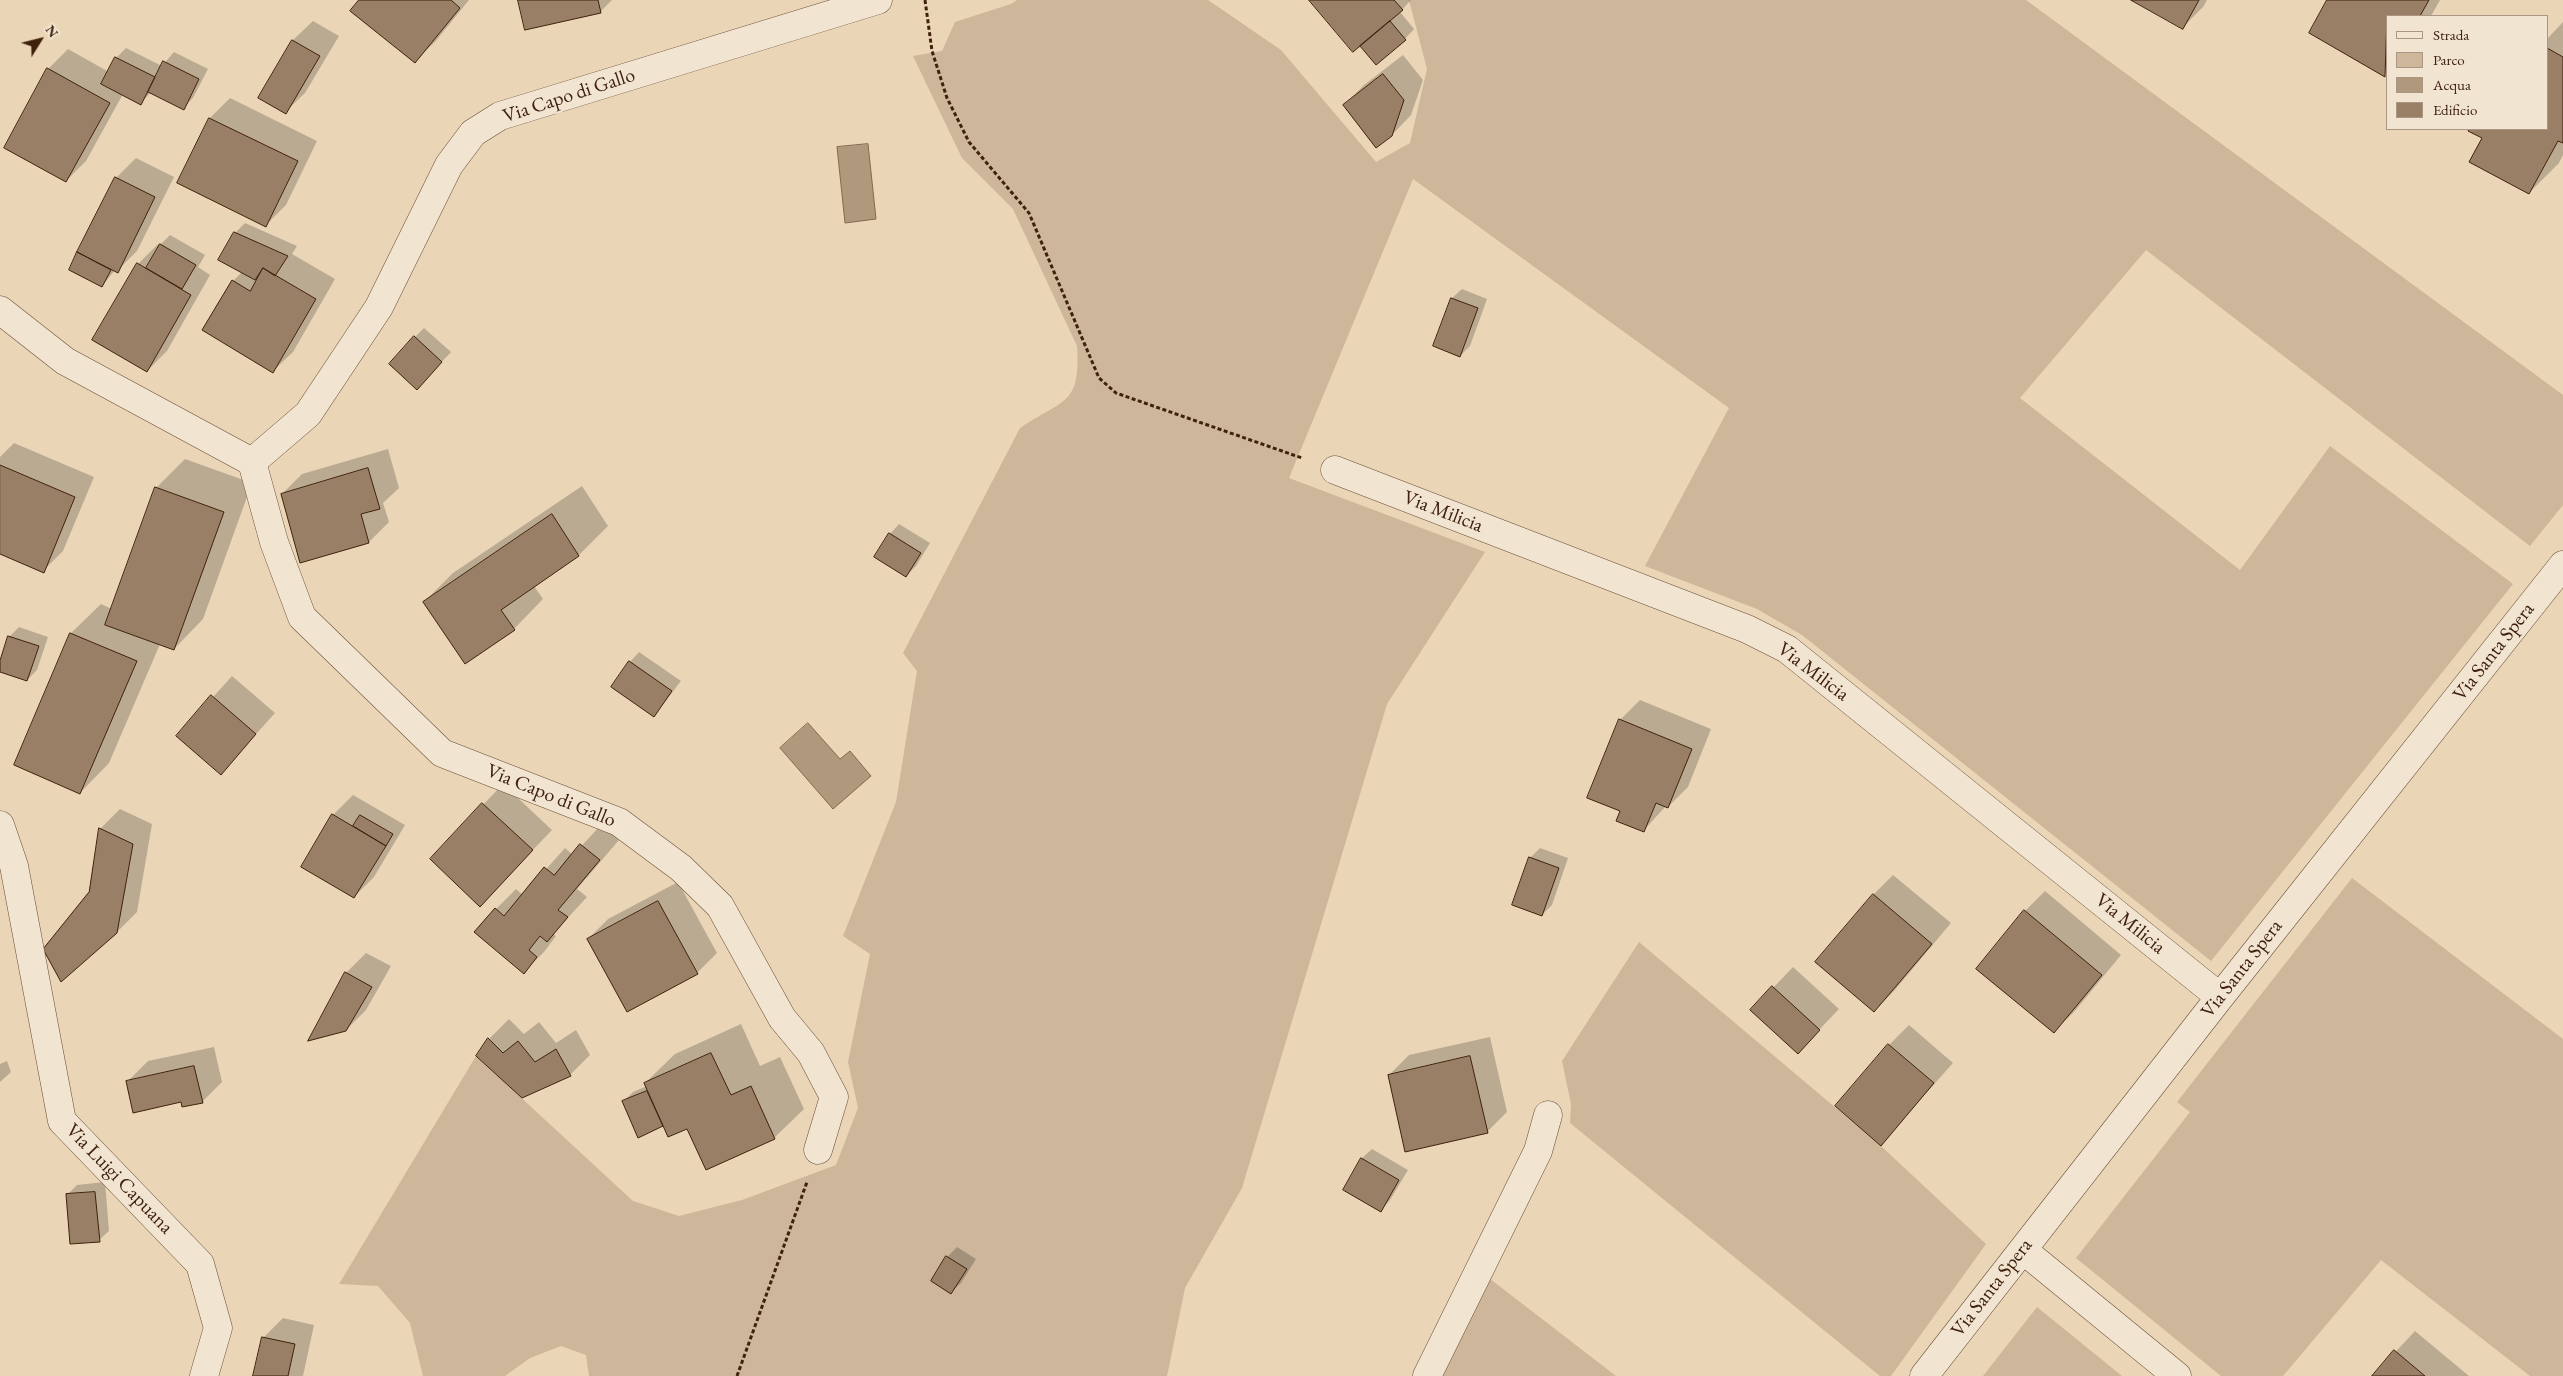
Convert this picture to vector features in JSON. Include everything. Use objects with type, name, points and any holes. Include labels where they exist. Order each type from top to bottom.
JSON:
[{"type":"street","name":"Via Capo di Gallo","points":[[818,1150],[834,1097],[811,1053],[782,1018],[720,906],[681,868],[619,822],[442,753],[302,617],[274,542],[252,462],[308,414],[380,306],[449,165],[473,132],[500,116],[878,0]]},
{"type":"street","points":[[0,310],[65,361],[252,462]]},
{"type":"street","name":"Via Milicia","points":[[1335,470],[1747,629],[1787,649],[2220,997]]},
{"type":"street","name":"Via Santa Spera","points":[[1924,1376],[2220,997],[2563,565]]},
{"type":"street","name":"Via Luigi Capuana","points":[[0,825],[14,866],[62,1121],[200,1264],[218,1328],[204,1376]]},
{"type":"street","points":[[1427,1376],[1538,1151],[1548,1115]]},
{"type":"street","points":[[2023,1250],[2177,1376]]},
{"type":"path","points":[[925,0],[932,51],[947,98],[970,142],[1029,213],[1099,378],[1116,393],[1335,470]]},
{"type":"path","points":[[737,1376],[818,1150]]},
{"type":"green space","points":[[1017,0],[1208,0],[1281,50],[1376,162],[1410,143],[1427,69],[1409,0],[2026,0],[2563,395],[2563,505],[2530,546],[2146,250],[2020,398],[2240,570],[2330,446],[2513,584],[2211,961],[1802,635],[1757,609],[1645,566],[1729,408],[1413,179],[1289,478],[1485,552],[1387,704],[1242,1188],[1185,1288],[1167,1376],[589,1376],[586,1355],[561,1346],[530,1358],[505,1376],[423,1376],[410,1323],[378,1286],[339,1284],[476,1056],[633,1201],[679,1216],[742,1200],[836,1165],[858,1108],[848,1062],[870,954],[843,936],[896,802],[917,671],[903,653],[1020,428],[1066,399],[1072,391],[1076,380],[1077,346],[1013,209],[962,158],[913,56],[942,51],[955,22],[1011,4]]},
{"type":"green space","points":[[2352,878],[2563,1039],[2563,1376],[2530,1376],[2381,1260],[2283,1376],[2221,1376],[2076,1258],[2190,1112],[2177,1102]]},
{"type":"green space","points":[[1639,942],[1881,1146],[1986,1244],[1891,1376],[1880,1376],[1570,1123],[1571,1104],[1562,1061]]},
{"type":"green space","points":[[1485,1275],[1616,1376],[1440,1376]]},
{"type":"green space","points":[[2037,1307],[2122,1376],[1983,1376]]},
{"type":"water","points":[[868,144],[876,219],[845,223],[837,147]]},
{"type":"water","points":[[808,723],[840,759],[850,751],[871,776],[833,809],[780,748]]},
{"type":"building","points":[[359,0],[451,0],[460,8],[415,63],[350,11]]},
{"type":"building","points":[[518,0],[598,0],[601,13],[525,30]]},
{"type":"building","points":[[1309,0],[1394,0],[1403,10],[1353,52]]},
{"type":"building","points":[[2131,0],[2199,0],[2183,29]]},
{"type":"building","points":[[2327,0],[2429,0],[2421,15],[2386,15],[2385,77],[2309,33]]},
{"type":"building","points":[[1390,21],[1406,40],[1376,65],[1360,46]]},
{"type":"building","points":[[292,40],[320,56],[286,114],[258,98]]},
{"type":"building","points":[[2548,49],[2563,57],[2563,143],[2558,141],[2529,194],[2469,162],[2482,138],[2468,131],[2548,130]]},
{"type":"building","points":[[115,57],[155,77],[141,105],[101,84]]},
{"type":"building","points":[[163,61],[199,79],[184,110],[148,92]]},
{"type":"building","points":[[47,68],[110,103],[66,182],[4,148]]},
{"type":"building","points":[[1383,74],[1404,100],[1392,136],[1376,148],[1343,105]]},
{"type":"building","points":[[209,118],[298,161],[266,227],[177,183]]},
{"type":"building","points":[[115,177],[155,197],[118,273],[77,252]]},
{"type":"building","points":[[234,232],[288,256],[275,276],[263,268],[255,280],[218,260]]},
{"type":"building","points":[[160,244],[196,265],[182,289],[146,268]]},
{"type":"building","points":[[77,252],[111,270],[102,287],[69,270]]},
{"type":"building","points":[[137,263],[191,295],[147,372],[92,340]]},
{"type":"building","points":[[263,268],[316,299],[273,373],[202,330],[232,280],[250,291]]},
{"type":"building","points":[[1451,298],[1478,308],[1460,357],[1433,346]]},
{"type":"building","points":[[414,336],[442,362],[417,390],[389,364]]},
{"type":"building","points":[[0,465],[75,497],[44,573],[0,554]]},
{"type":"building","points":[[368,468],[380,509],[361,514],[369,543],[300,563],[281,494]]},
{"type":"building","points":[[155,487],[224,512],[174,650],[105,625]]},
{"type":"building","points":[[552,514],[579,556],[501,610],[515,630],[465,664],[423,602]]},
{"type":"building","points":[[889,533],[921,553],[906,577],[874,557]]},
{"type":"building","points":[[70,633],[137,661],[80,794],[14,765]]},
{"type":"building","points":[[8,636],[39,646],[27,681],[0,672],[0,661]]},
{"type":"building","points":[[629,661],[672,691],[654,717],[611,687]]},
{"type":"building","points":[[211,695],[256,734],[221,775],[176,736]]},
{"type":"building","points":[[1619,719],[1692,749],[1668,808],[1656,803],[1644,832],[1616,821],[1620,811],[1587,798]]},
{"type":"building","points":[[482,803],[533,850],[480,907],[430,859]]},
{"type":"building","points":[[332,814],[386,846],[354,898],[301,867]]},
{"type":"building","points":[[360,815],[393,834],[386,846],[353,826]]},
{"type":"building","points":[[99,828],[133,844],[117,933],[61,982],[43,949],[89,892]]},
{"type":"building","points":[[580,844],[600,860],[558,910],[568,917],[547,942],[540,936],[529,950],[537,957],[524,974],[474,932],[495,908],[504,916],[544,867],[554,875]]},
{"type":"building","points":[[1529,857],[1559,868],[1542,916],[1512,905]]},
{"type":"building","points":[[1873,894],[1932,944],[1874,1012],[1815,962]]},
{"type":"building","points":[[658,901],[698,974],[627,1012],[587,939]]},
{"type":"building","points":[[2024,910],[2102,975],[2054,1033],[1976,969]]},
{"type":"building","points":[[345,972],[372,987],[346,1031],[308,1041]]},
{"type":"building","points":[[1772,986],[1820,1030],[1798,1054],[1750,1010]]},
{"type":"building","points":[[488,1038],[503,1053],[518,1041],[535,1062],[556,1049],[571,1076],[522,1098],[476,1056]]},
{"type":"building","points":[[1888,1044],[1934,1083],[1881,1146],[1835,1106]]},
{"type":"building","points":[[711,1053],[731,1095],[751,1086],[775,1139],[706,1170],[687,1129],[668,1137],[644,1083]]},
{"type":"building","points":[[1470,1056],[1488,1133],[1405,1152],[1388,1075]]},
{"type":"building","points":[[194,1066],[203,1103],[182,1107],[181,1102],[133,1113],[126,1081]]},
{"type":"building","points":[[647,1091],[663,1126],[638,1138],[622,1101]]},
{"type":"building","points":[[1361,1158],[1399,1180],[1381,1212],[1343,1190]]},
{"type":"building","points":[[95,1192],[100,1242],[70,1244],[66,1194]]},
{"type":"building","points":[[946,1256],[967,1269],[951,1294],[931,1281]]},
{"type":"building","points":[[262,1337],[295,1344],[288,1376],[253,1376]]},
{"type":"building","points":[[2394,1350],[2425,1376],[2372,1376]]}]
